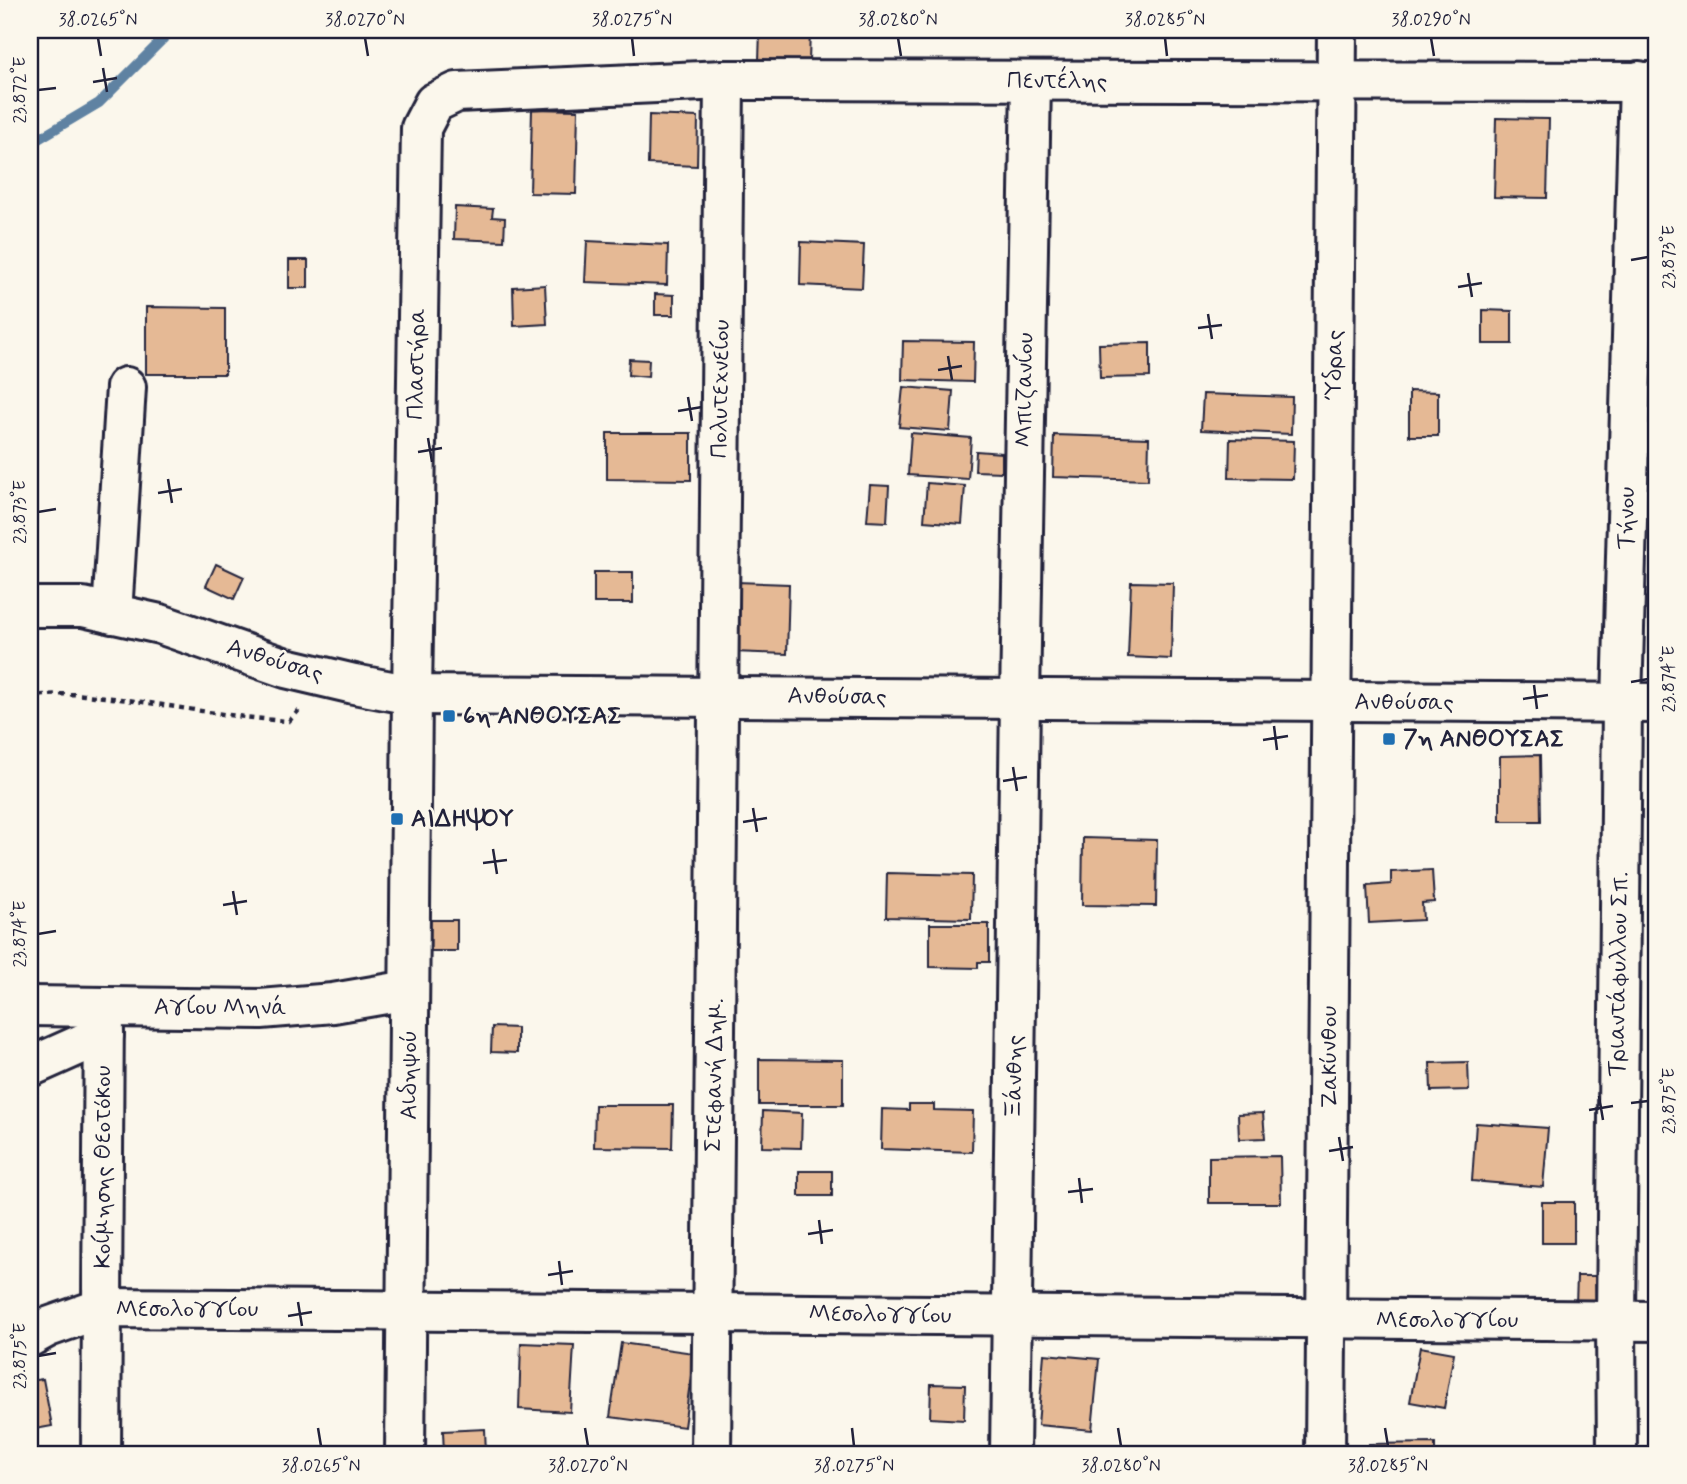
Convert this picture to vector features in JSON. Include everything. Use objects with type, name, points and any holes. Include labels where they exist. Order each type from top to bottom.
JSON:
[{"type":"street","name":"Ύδρας","points":[[1332,701],[1337,30]]},
{"type":"street","name":"Πεντέλης","points":[[457,92],[724,80],[1648,81]]},
{"type":"street","name":"Πολυτεχνείου","points":[[718,697],[724,80]]},
{"type":"street","name":"Μπιζανίου","points":[[1020,699],[1031,81]]},
{"type":"street","name":"Τήνου","points":[[1640,703],[1648,81]]},
{"type":"street","name":"Πλαστήρα","points":[[412,695],[421,128],[434,103],[457,92]]},
{"type":"street","points":[[112,614],[126,387]]},
{"type":"street","name":"Ανθούσας","points":[[30,607],[83,607],[160,624],[286,668],[412,695],[1640,703]]},
{"type":"street","name":"Αιδηψού","points":[[405,1454],[412,695]]},
{"type":"street","name":"Στεφανή Δημ.","points":[[711,1454],[718,697]]},
{"type":"street","name":"Ξάνθης","points":[[1010,1454],[1020,699]]},
{"type":"street","name":"Ζακύνθου","points":[[1325,1454],[1332,701]]},
{"type":"street","name":"Τριαντάφυλλου Σπ.","points":[[1617,1454],[1616,1321],[1640,703]]},
{"type":"street","name":"Αγίου Μηνά","points":[[30,1006],[104,1020],[298,1007],[410,990]]},
{"type":"street","points":[[30,1067],[104,1020]]},
{"type":"street","name":"Κοίμησης Θεοτόκου","points":[[101,1454],[104,1020]]},
{"type":"street","name":"Μεσολογγίου","points":[[30,1337],[48,1327],[102,1308],[1657,1321]]},
{"type":"path","points":[[30,696],[81,695],[184,707],[251,719],[289,721],[328,678]]},
{"type":"building","points":[[760,30],[810,30],[809,62],[759,61]]},
{"type":"building","points":[[532,109],[578,110],[576,194],[530,193]]},
{"type":"building","points":[[649,115],[698,117],[697,166],[648,164]]},
{"type":"building","points":[[1496,118],[1549,119],[1547,198],[1494,197]]},
{"type":"building","points":[[455,207],[493,209],[492,217],[505,218],[504,241],[454,239]]},
{"type":"building","points":[[587,241],[668,245],[667,285],[585,282]]},
{"type":"building","points":[[801,242],[864,245],[862,288],[800,285]]},
{"type":"building","points":[[289,260],[308,260],[308,288],[289,288]]},
{"type":"building","points":[[545,285],[547,324],[514,326],[513,287]]},
{"type":"building","points":[[655,294],[674,295],[674,315],[655,315]]},
{"type":"building","points":[[146,307],[225,308],[225,374],[146,374]]},
{"type":"building","points":[[1483,310],[1512,311],[1512,344],[1483,344]]},
{"type":"building","points":[[903,341],[974,342],[973,382],[902,380]]},
{"type":"building","points":[[1150,343],[1150,377],[1100,378],[1099,344]]},
{"type":"building","points":[[629,359],[649,360],[648,377],[628,375]]},
{"type":"building","points":[[903,387],[953,391],[950,431],[899,427]]},
{"type":"building","points":[[1409,391],[1438,392],[1438,436],[1409,436]]},
{"type":"building","points":[[1203,394],[1292,397],[1291,434],[1201,430]]},
{"type":"building","points":[[607,433],[691,433],[691,480],[607,479]]},
{"type":"building","points":[[911,433],[971,438],[968,479],[908,475]]},
{"type":"building","points":[[1054,435],[1149,438],[1148,480],[1053,477]]},
{"type":"building","points":[[1230,439],[1294,441],[1293,479],[1229,478]]},
{"type":"building","points":[[976,451],[1002,453],[1002,472],[975,471]]},
{"type":"building","points":[[927,483],[965,486],[962,524],[924,521]]},
{"type":"building","points":[[870,485],[889,486],[887,522],[867,521]]},
{"type":"building","points":[[216,564],[244,577],[234,599],[206,586]]},
{"type":"building","points":[[594,572],[633,572],[633,603],[594,603]]},
{"type":"building","points":[[736,582],[789,584],[787,654],[733,652]]},
{"type":"building","points":[[1131,582],[1173,583],[1171,659],[1128,657]]},
{"type":"building","points":[[1540,755],[1541,821],[1500,821],[1500,756]]},
{"type":"building","points":[[1083,838],[1157,840],[1156,906],[1082,905]]},
{"type":"building","points":[[1432,870],[1434,902],[1422,903],[1423,920],[1369,923],[1367,886],[1391,884],[1391,872]]},
{"type":"building","points":[[887,873],[972,875],[971,919],[886,917]]},
{"type":"building","points":[[429,920],[457,920],[457,951],[430,951]]},
{"type":"building","points":[[930,924],[989,924],[989,962],[978,962],[978,968],[930,967]]},
{"type":"building","points":[[492,1027],[517,1028],[517,1053],[491,1052]]},
{"type":"building","points":[[759,1059],[843,1060],[843,1105],[759,1105]]},
{"type":"building","points":[[1468,1062],[1469,1090],[1431,1091],[1430,1063]]},
{"type":"building","points":[[909,1104],[934,1104],[934,1110],[973,1111],[972,1152],[881,1149],[882,1109],[909,1110]]},
{"type":"building","points":[[595,1105],[673,1105],[672,1148],[594,1147]]},
{"type":"building","points":[[763,1111],[802,1113],[801,1148],[762,1147]]},
{"type":"building","points":[[1263,1113],[1265,1138],[1239,1139],[1238,1114]]},
{"type":"building","points":[[1476,1123],[1548,1128],[1543,1187],[1472,1181]]},
{"type":"building","points":[[1280,1156],[1281,1203],[1209,1203],[1209,1157]]},
{"type":"building","points":[[799,1171],[832,1171],[832,1196],[799,1196]]},
{"type":"building","points":[[1542,1202],[1574,1202],[1574,1243],[1542,1243]]},
{"type":"building","points":[[1577,1276],[1595,1276],[1596,1304],[1576,1304]]},
{"type":"building","points":[[521,1343],[574,1345],[570,1412],[519,1409]]},
{"type":"building","points":[[621,1343],[694,1353],[684,1427],[610,1417]]},
{"type":"building","points":[[1420,1347],[1454,1353],[1444,1408],[1410,1402]]},
{"type":"building","points":[[1044,1354],[1099,1359],[1092,1430],[1038,1425]]},
{"type":"building","points":[[43,1379],[52,1426],[30,1430],[30,1381]]},
{"type":"building","points":[[931,1384],[965,1385],[964,1420],[930,1418]]},
{"type":"building","points":[[485,1429],[486,1454],[444,1454],[443,1431]]},
{"type":"building","points":[[1435,1443],[1435,1454],[1369,1454],[1369,1444]]},
{"type":"waterway","points":[[30,144],[99,103],[172,30]]},
{"type":"place","name":"6η ΑΝΘΟΥΣΑΣ","points":[[449,716]]},
{"type":"place","name":"7η ΑΝΘΟΥΣΑΣ","points":[[1389,739]]},
{"type":"place","name":"ΑΙΔΗΨΟΥ","points":[[397,819]]}]
